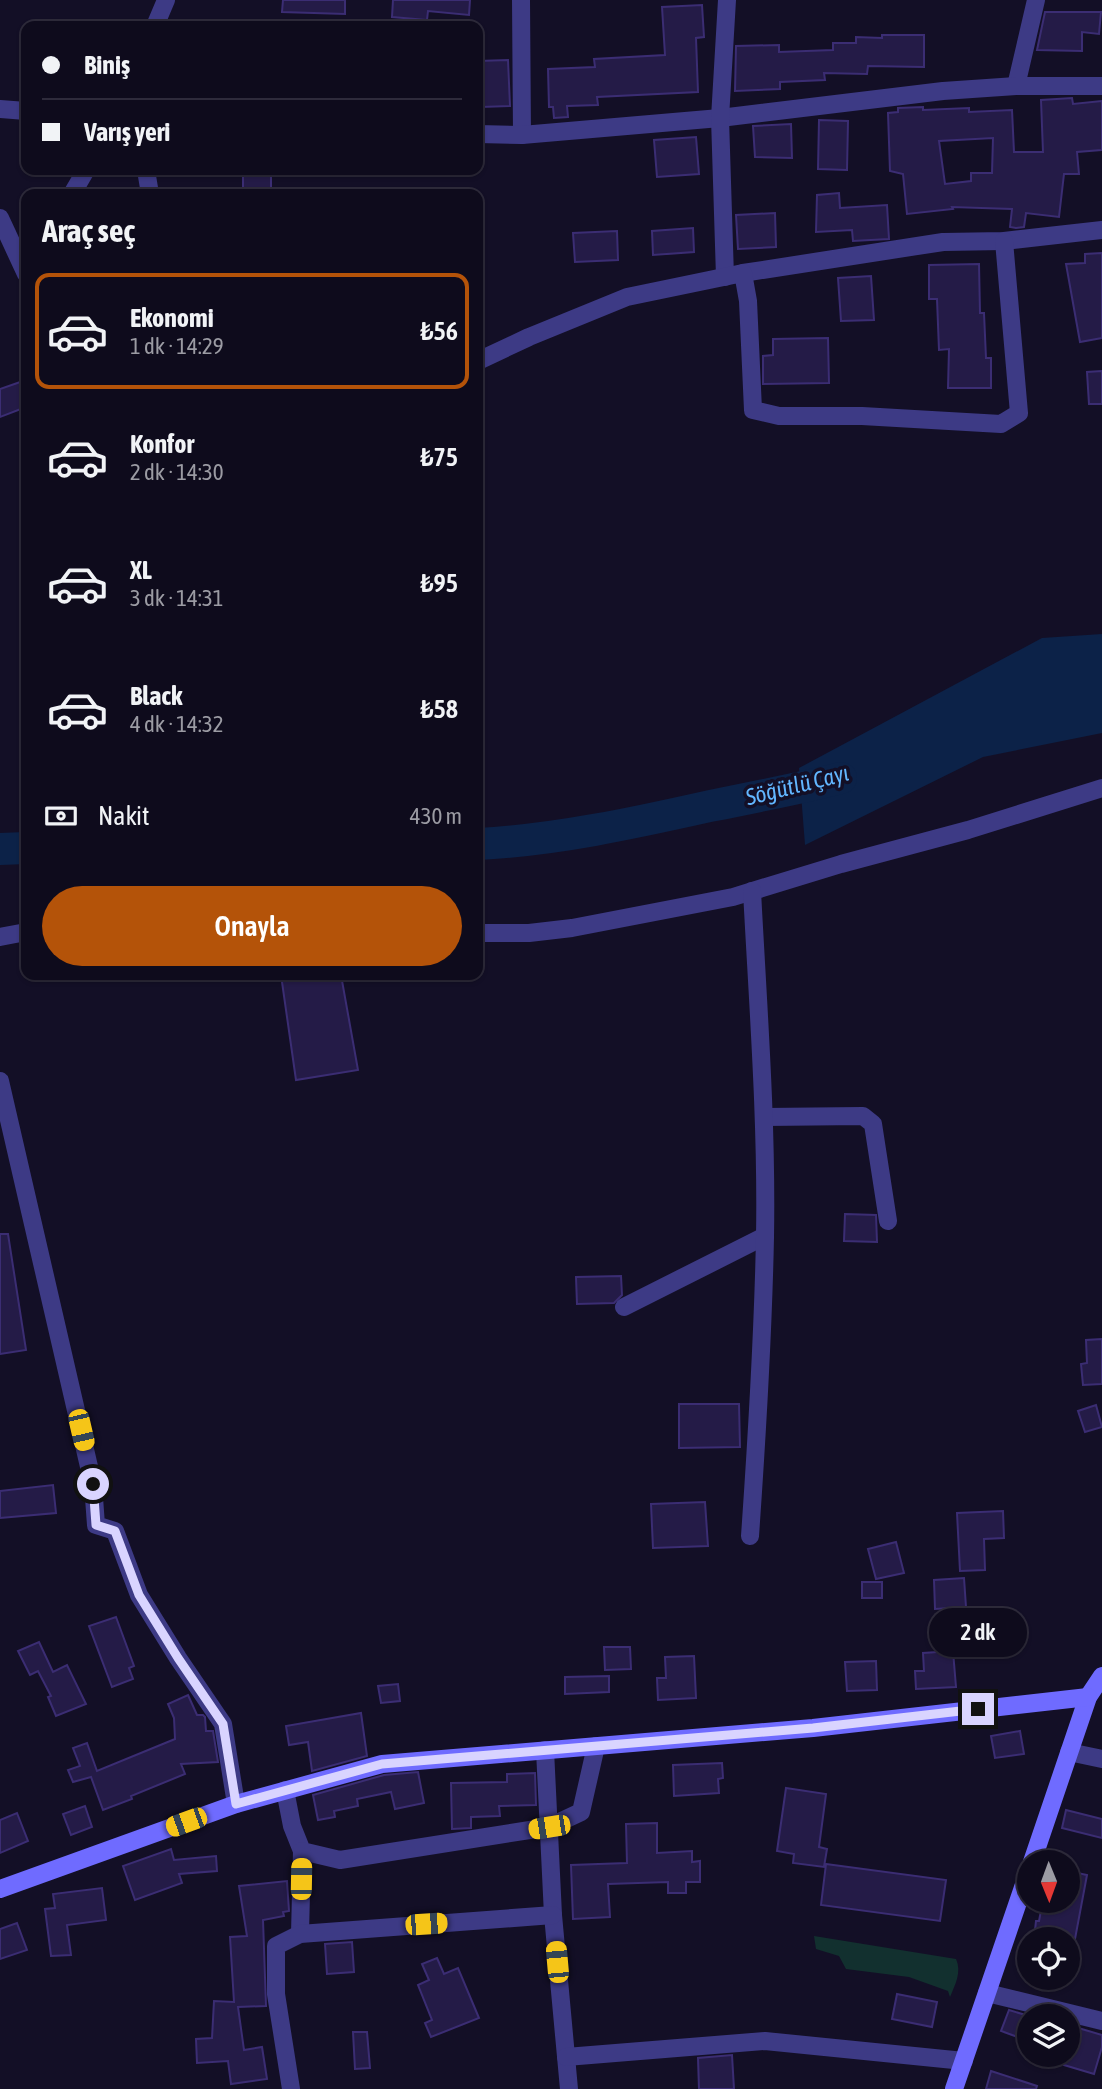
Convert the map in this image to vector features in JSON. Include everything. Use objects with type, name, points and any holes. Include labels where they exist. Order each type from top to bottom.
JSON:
[{"type":"street","points":[[157,21],[166,0]]},
{"type":"street","points":[[521,0],[522,135]]},
{"type":"street","points":[[725,277],[720,118],[727,0]]},
{"type":"street","points":[[1016,86],[1036,0]]},
{"type":"street","points":[[483,134],[522,135],[720,118],[943,91],[1016,86],[1102,86]]},
{"type":"street","points":[[0,109],[21,111]]},
{"type":"street","points":[[0,218],[21,263]]},
{"type":"street","points":[[483,359],[628,297],[743,273],[943,242],[1004,241],[1102,230]]},
{"type":"street","points":[[743,273],[748,301],[753,410],[779,416],[862,416],[1001,425],[1019,413],[1004,241]]},
{"type":"street","points":[[483,933],[529,933],[572,928],[733,897],[841,864],[968,830],[1102,788]]},
{"type":"street","points":[[750,1535],[760,1388],[765,1236],[764,1117],[752,891]]},
{"type":"street","points":[[0,937],[21,933]]},
{"type":"street","points":[[0,1082],[93,1484],[96,1525],[115,1531],[139,1595],[223,1724],[236,1804]]},
{"type":"street","points":[[764,1117],[863,1116],[873,1124],[888,1221]]},
{"type":"street","points":[[624,1307],[765,1236]]},
{"type":"street","points":[[1036,1850],[1088,1697],[1102,1676]]},
{"type":"street","points":[[0,1889],[236,1804],[382,1764],[813,1728],[1088,1697]]},
{"type":"street","points":[[302,1851],[340,1860],[549,1827],[581,1812],[596,1746]]},
{"type":"street","points":[[545,1750],[553,1915],[569,2089]]},
{"type":"street","points":[[1069,1752],[1102,1759]]},
{"type":"street","points":[[285,1790],[292,1826],[302,1851],[300,1934]]},
{"type":"street","points":[[954,2089],[1017,1905]]},
{"type":"street","points":[[291,2089],[276,1994],[276,1946],[300,1934],[553,1915]]},
{"type":"street","points":[[987,1993],[1102,2021]]},
{"type":"street","points":[[566,2057],[765,2041],[964,2061]]},
{"type":"green space","points":[[814,1936],[956,1959],[956,1983],[950,1997],[948,1991],[909,1977],[846,1969],[839,1956],[816,1949]]},
{"type":"water","points":[[1102,634],[1102,733],[983,757],[805,845],[799,768],[1042,638]]},
{"type":"building","points":[[283,0],[345,0],[345,14],[282,12]]},
{"type":"building","points":[[393,0],[470,0],[469,15],[428,11],[427,20],[392,17]]},
{"type":"building","points":[[702,5],[704,37],[696,38],[698,92],[597,97],[598,105],[567,106],[568,117],[554,118],[553,107],[549,107],[548,69],[595,67],[594,59],[665,55],[662,7]]},
{"type":"building","points":[[1045,12],[1101,12],[1099,34],[1082,32],[1082,51],[1037,50]]},
{"type":"building","points":[[882,35],[924,35],[924,67],[868,66],[867,74],[824,73],[825,80],[780,82],[780,89],[735,91],[736,46],[779,45],[779,52],[833,50],[833,43],[856,43],[856,37],[882,38]]},
{"type":"building","points":[[508,60],[510,106],[483,107],[483,61]]},
{"type":"building","points":[[1072,98],[1073,104],[1102,101],[1102,150],[1077,152],[1079,174],[1064,174],[1059,217],[1026,213],[1024,227],[1016,228],[1010,227],[1012,209],[952,207],[953,209],[907,214],[903,174],[890,171],[888,113],[898,112],[898,108],[923,107],[923,110],[969,108],[969,112],[1012,110],[1014,152],[1043,152],[1041,100]],"holes":[[[993,138],[992,173],[971,173],[971,181],[945,184],[939,141]]]},
{"type":"building","points":[[819,120],[848,121],[847,170],[818,169]]},
{"type":"building","points":[[791,124],[792,158],[755,157],[753,126]]},
{"type":"building","points":[[696,137],[699,174],[657,177],[654,140]]},
{"type":"building","points":[[243,175],[271,175],[271,189],[243,189]]},
{"type":"building","points":[[839,193],[840,208],[887,205],[889,239],[853,241],[852,230],[816,232],[817,195]]},
{"type":"building","points":[[775,213],[776,247],[738,249],[736,215]]},
{"type":"building","points":[[693,228],[694,252],[653,255],[652,231]]},
{"type":"building","points":[[617,231],[618,260],[575,262],[573,233]]},
{"type":"building","points":[[1102,253],[1102,338],[1080,342],[1066,264],[1085,263],[1085,254]]},
{"type":"building","points":[[979,264],[980,313],[984,313],[986,358],[991,358],[991,388],[948,388],[949,349],[939,350],[937,299],[929,299],[929,265]]},
{"type":"building","points":[[871,276],[874,320],[841,321],[838,278]]},
{"type":"building","points":[[828,338],[829,383],[763,384],[763,356],[773,355],[773,339]]},
{"type":"building","points":[[1102,371],[1102,404],[1089,404],[1087,372]]},
{"type":"building","points":[[21,382],[21,409],[0,417],[0,389]]},
{"type":"building","points":[[282,980],[342,980],[358,1070],[296,1080]]},
{"type":"building","points":[[845,1214],[876,1215],[877,1242],[844,1241]]},
{"type":"building","points":[[0,1234],[8,1234],[26,1350],[0,1354]]},
{"type":"building","points":[[621,1276],[622,1295],[614,1303],[577,1304],[576,1277]]},
{"type":"building","points":[[1102,1339],[1102,1384],[1083,1385],[1081,1364],[1087,1363],[1086,1340]]},
{"type":"building","points":[[679,1404],[739,1404],[740,1447],[679,1448]]},
{"type":"building","points":[[1096,1405],[1102,1427],[1085,1432],[1078,1411]]},
{"type":"building","points":[[53,1485],[56,1513],[0,1518],[0,1491]]},
{"type":"building","points":[[705,1502],[708,1546],[653,1548],[651,1504]]},
{"type":"building","points":[[1003,1511],[1004,1538],[984,1539],[985,1570],[960,1571],[957,1513]]},
{"type":"building","points":[[896,1542],[904,1573],[876,1579],[868,1549]]},
{"type":"building","points":[[964,1578],[966,1607],[935,1609],[934,1580]]},
{"type":"building","points":[[862,1582],[882,1582],[882,1598],[862,1598]]},
{"type":"building","points":[[116,1617],[134,1666],[129,1668],[133,1679],[112,1687],[89,1626]]},
{"type":"building","points":[[39,1642],[53,1672],[67,1665],[86,1704],[56,1716],[48,1697],[51,1696],[38,1671],[30,1675],[18,1651]]},
{"type":"building","points":[[604,1647],[630,1647],[631,1669],[605,1670]]},
{"type":"building","points":[[953,1651],[956,1687],[916,1689],[915,1671],[924,1671],[923,1653]]},
{"type":"building","points":[[694,1656],[696,1698],[658,1700],[657,1678],[666,1678],[665,1657]]},
{"type":"building","points":[[876,1661],[877,1690],[847,1691],[845,1662]]},
{"type":"building","points":[[609,1676],[609,1692],[565,1694],[565,1677]]},
{"type":"building","points":[[398,1684],[400,1701],[381,1703],[378,1686]]},
{"type":"building","points":[[188,1695],[197,1715],[205,1717],[206,1731],[213,1731],[218,1762],[181,1764],[185,1774],[103,1810],[91,1777],[73,1782],[68,1770],[80,1766],[73,1748],[87,1743],[97,1771],[175,1739],[174,1718],[168,1704]]},
{"type":"building","points":[[361,1713],[367,1756],[312,1771],[308,1742],[289,1745],[286,1726]]},
{"type":"building","points":[[1020,1731],[1024,1754],[995,1758],[991,1736]]},
{"type":"building","points":[[722,1763],[723,1778],[718,1779],[719,1793],[674,1796],[673,1765]]},
{"type":"building","points":[[418,1772],[424,1803],[395,1809],[391,1792],[357,1799],[358,1806],[334,1811],[335,1817],[318,1820],[313,1795],[384,1775]]},
{"type":"building","points":[[535,1773],[536,1805],[499,1806],[500,1816],[471,1817],[471,1828],[452,1829],[451,1783],[507,1782],[507,1774]]},
{"type":"building","points":[[786,1788],[826,1794],[819,1847],[827,1849],[824,1867],[793,1863],[794,1854],[777,1851]]},
{"type":"building","points":[[85,1806],[92,1827],[71,1835],[63,1814]]},
{"type":"building","points":[[1066,1810],[1102,1819],[1102,1838],[1062,1828]]},
{"type":"building","points":[[17,1813],[28,1841],[0,1853],[0,1820]]},
{"type":"building","points":[[657,1823],[657,1853],[692,1851],[692,1862],[700,1861],[700,1882],[686,1882],[686,1893],[668,1893],[668,1882],[608,1884],[610,1917],[573,1919],[571,1865],[627,1863],[626,1824]]},
{"type":"building","points":[[171,1849],[174,1860],[216,1856],[217,1871],[179,1874],[182,1883],[135,1900],[123,1866]]},
{"type":"building","points":[[826,1864],[946,1880],[940,1921],[821,1905]]},
{"type":"building","points":[[1080,1874],[1087,1875],[1080,1912]]},
{"type":"building","points":[[287,1881],[289,1911],[283,1912],[284,1916],[263,1920],[266,2006],[238,2007],[244,2050],[262,2047],[267,2079],[231,2084],[228,2061],[197,2063],[196,2039],[212,2038],[214,2001],[234,2002],[230,1937],[247,1936],[239,1886]]},
{"type":"building","points":[[102,1888],[106,1920],[67,1925],[71,1955],[51,1956],[45,1909],[55,1908],[53,1894]]},
{"type":"building","points":[[1041,1913],[1080,1913],[1077,1927],[1035,1927],[1036,1921],[1039,1921]]},
{"type":"building","points":[[17,1923],[27,1950],[0,1959],[0,1929]]},
{"type":"building","points":[[352,1942],[354,1972],[327,1974],[325,1944]]},
{"type":"building","points":[[437,1958],[444,1974],[458,1968],[479,2018],[431,2037],[425,2023],[432,2020],[418,1985],[429,1980],[422,1964]]},
{"type":"building","points":[[897,1994],[937,2002],[932,2027],[892,2019]]},
{"type":"building","points":[[1009,2010],[1017,2012],[1017,2037],[1001,2031]]},
{"type":"building","points":[[1080,2028],[1102,2035],[1102,2047],[1094,2074],[1071,2067],[1080,2067]]},
{"type":"building","points":[[353,2032],[367,2032],[370,2068],[355,2069]]},
{"type":"building","points":[[732,2055],[734,2089],[699,2089],[698,2058]]},
{"type":"building","points":[[991,2071],[1037,2086],[1036,2089],[986,2089]]},
{"type":"waterway","name":"Söğütlü Çayı","points":[[483,844],[595,830],[841,778]]},
{"type":"waterway","name":"Söğütlü Çayı","points":[[0,849],[21,848]]},
{"type":"route","points":[[93,1484],[96,1525],[115,1531],[139,1595],[223,1724],[236,1804],[382,1764],[813,1728],[978,1709]]}]
